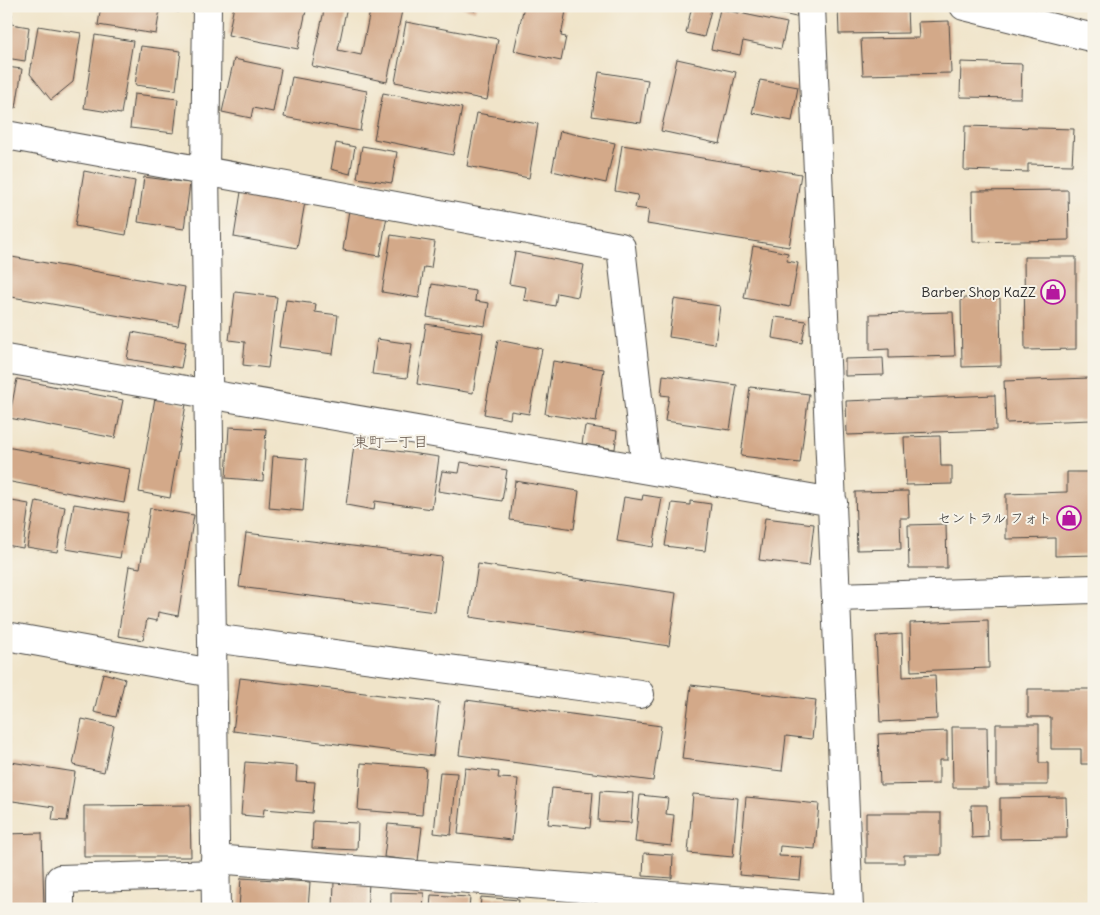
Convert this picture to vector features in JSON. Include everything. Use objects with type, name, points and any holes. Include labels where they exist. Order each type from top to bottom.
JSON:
[{"type":"street","points":[[207,6],[205,171],[216,909]]},
{"type":"street","points":[[60,909],[60,879],[215,867],[848,909],[837,597],[811,6]]},
{"type":"street","points":[[964,6],[1094,38]]},
{"type":"street","points":[[6,134],[621,247],[646,469]]},
{"type":"street","points":[[6,360],[833,502]]},
{"type":"street","points":[[837,597],[1094,589]]},
{"type":"street","points":[[6,636],[212,674]]},
{"type":"street","points":[[212,638],[640,694]]},
{"type":"building","points":[[101,6],[180,6],[179,12],[160,9],[156,34],[98,25]]},
{"type":"building","points":[[234,6],[307,6],[298,49],[228,35]]},
{"type":"building","points":[[325,6],[347,6],[338,50],[361,55],[371,6],[403,6],[387,82],[312,66]]},
{"type":"building","points":[[458,6],[476,6],[475,11]]},
{"type":"building","points":[[524,6],[567,6],[561,36],[566,37],[561,61],[514,51]]},
{"type":"building","points":[[692,6],[711,10],[704,37],[686,33]]},
{"type":"building","points":[[746,6],[770,6],[769,12]]},
{"type":"building","points":[[780,6],[798,6],[796,17],[778,13]]},
{"type":"building","points":[[838,6],[907,6],[908,33],[839,34]]},
{"type":"building","points":[[720,9],[787,23],[781,49],[743,41],[740,55],[711,49]]},
{"type":"building","points":[[6,14],[12,14],[11,24],[29,27],[25,61],[6,58]]},
{"type":"building","points":[[949,21],[951,73],[863,75],[861,39],[919,38],[918,22]]},
{"type":"building","points":[[406,22],[498,39],[487,100],[395,82]]},
{"type":"building","points":[[38,26],[81,33],[73,82],[51,100],[30,74]]},
{"type":"building","points":[[95,35],[133,41],[121,114],[84,108]]},
{"type":"building","points":[[141,46],[181,51],[176,90],[135,85]]},
{"type":"building","points":[[234,59],[281,69],[273,112],[253,108],[251,118],[222,112]]},
{"type":"building","points":[[677,59],[736,72],[720,144],[661,131]]},
{"type":"building","points":[[961,62],[1022,64],[1021,98],[960,97]]},
{"type":"building","points":[[6,67],[22,69],[16,108],[6,107]]},
{"type":"building","points":[[599,72],[648,80],[641,123],[592,116]]},
{"type":"building","points":[[292,77],[367,91],[360,131],[284,117]]},
{"type":"building","points":[[760,80],[798,87],[792,121],[752,113]]},
{"type":"building","points":[[383,93],[462,108],[453,155],[374,139]]},
{"type":"building","points":[[134,94],[178,99],[174,133],[130,128]]},
{"type":"building","points":[[477,113],[538,124],[529,178],[467,166]]},
{"type":"building","points":[[965,126],[1074,129],[1072,165],[1028,164],[1028,172],[964,170]]},
{"type":"building","points":[[560,131],[615,143],[606,183],[552,171]]},
{"type":"building","points":[[336,143],[355,147],[350,174],[331,169]]},
{"type":"building","points":[[622,145],[801,174],[789,247],[647,224],[649,210],[635,208],[638,195],[615,191]]},
{"type":"building","points":[[362,146],[397,152],[392,183],[357,178]]},
{"type":"building","points":[[84,171],[135,181],[126,235],[75,226]]},
{"type":"building","points":[[144,177],[190,183],[184,229],[138,222]]},
{"type":"building","points":[[1068,190],[1069,240],[973,242],[972,191]]},
{"type":"building","points":[[241,192],[305,202],[297,248],[234,237]]},
{"type":"building","points":[[349,210],[387,216],[380,256],[343,250]]},
{"type":"building","points":[[391,235],[435,242],[431,268],[424,267],[419,298],[382,292]]},
{"type":"building","points":[[753,246],[788,253],[787,261],[798,263],[790,307],[744,298]]},
{"type":"building","points":[[515,252],[584,265],[578,297],[557,293],[555,306],[524,300],[526,287],[509,284]]},
{"type":"building","points":[[6,256],[185,287],[178,326],[6,296]]},
{"type":"building","points":[[1024,257],[1076,257],[1076,349],[1025,350]]},
{"type":"building","points":[[432,284],[476,291],[475,301],[489,303],[485,326],[427,317]]},
{"type":"building","points":[[235,292],[277,297],[268,368],[243,365],[245,342],[229,340]]},
{"type":"building","points":[[961,298],[1000,298],[1001,366],[962,367]]},
{"type":"building","points":[[674,299],[720,306],[715,344],[669,337]]},
{"type":"building","points":[[286,300],[316,304],[315,312],[338,315],[333,354],[279,347]]},
{"type":"building","points":[[953,312],[955,356],[889,358],[889,349],[870,350],[870,314]]},
{"type":"building","points":[[775,317],[806,321],[802,343],[772,338]]},
{"type":"building","points":[[426,324],[483,333],[473,393],[417,384]]},
{"type":"building","points":[[132,332],[186,342],[181,368],[127,359]]},
{"type":"building","points":[[377,339],[412,344],[407,378],[372,374]]},
{"type":"building","points":[[498,340],[542,349],[529,414],[511,411],[510,419],[484,414]]},
{"type":"building","points":[[883,358],[884,375],[845,376],[845,359]]},
{"type":"building","points":[[553,361],[604,369],[596,422],[545,414]]},
{"type":"building","points":[[663,375],[737,385],[730,430],[665,421],[669,396],[661,395]]},
{"type":"building","points":[[1090,378],[1092,420],[1006,423],[1004,381]]},
{"type":"building","points":[[17,379],[123,400],[115,438],[9,418]]},
{"type":"building","points":[[750,387],[809,394],[800,463],[741,456]]},
{"type":"building","points":[[995,395],[996,430],[847,435],[846,401]]},
{"type":"building","points":[[155,398],[186,404],[170,498],[139,492]]},
{"type":"building","points":[[585,426],[617,431],[615,449],[582,444]]},
{"type":"building","points":[[229,427],[266,429],[263,481],[226,478]]},
{"type":"building","points":[[940,436],[941,466],[952,466],[952,484],[906,485],[904,437]]},
{"type":"building","points":[[354,445],[439,457],[432,509],[375,501],[374,510],[346,505]]},
{"type":"building","points":[[6,447],[130,469],[124,503],[6,481]]},
{"type":"building","points":[[273,456],[307,459],[303,511],[269,508]]},
{"type":"building","points":[[461,462],[507,470],[502,501],[438,491],[442,471],[459,473]]},
{"type":"building","points":[[1067,472],[1092,472],[1094,555],[1055,556],[1055,538],[1006,539],[1006,494],[1067,492]]},
{"type":"building","points":[[515,481],[579,491],[574,529],[510,520]]},
{"type":"building","points":[[908,491],[909,518],[900,518],[901,549],[857,550],[855,492]]},
{"type":"building","points":[[643,495],[662,498],[653,547],[617,541],[624,497],[642,500]]},
{"type":"building","points":[[6,500],[29,504],[23,548],[6,545]]},
{"type":"building","points":[[36,501],[65,507],[57,552],[27,547]]},
{"type":"building","points":[[690,501],[711,504],[705,551],[665,546],[672,503],[690,505]]},
{"type":"building","points":[[74,504],[128,513],[120,558],[66,549]]},
{"type":"building","points":[[150,508],[194,515],[178,616],[158,612],[157,621],[147,619],[143,640],[118,636],[129,566],[140,568]]},
{"type":"building","points":[[765,518],[814,524],[809,566],[759,560]]},
{"type":"building","points":[[946,524],[947,568],[909,568],[908,525]]},
{"type":"building","points":[[246,533],[442,557],[435,612],[239,587]]},
{"type":"building","points":[[478,564],[676,593],[669,646],[470,617]]},
{"type":"building","points":[[988,620],[989,668],[911,671],[910,623]]},
{"type":"building","points":[[902,634],[903,677],[935,675],[937,719],[880,722],[876,636]]},
{"type":"building","points":[[103,673],[125,679],[116,717],[94,712]]},
{"type":"building","points":[[240,678],[439,702],[433,756],[233,731]]},
{"type":"building","points":[[691,685],[816,700],[812,739],[786,736],[782,771],[682,759]]},
{"type":"building","points":[[1028,689],[1094,689],[1094,764],[1081,764],[1081,749],[1051,749],[1051,717],[1028,717]]},
{"type":"building","points":[[466,700],[661,726],[653,781],[459,755]]},
{"type":"building","points":[[82,719],[114,726],[104,772],[73,765]]},
{"type":"building","points":[[996,724],[1039,724],[1039,763],[1048,763],[1048,785],[996,785]]},
{"type":"building","points":[[952,727],[987,727],[988,788],[953,788]]},
{"type":"building","points":[[947,731],[947,760],[939,760],[939,784],[880,785],[878,734]]},
{"type":"building","points":[[11,762],[75,772],[67,821],[52,820],[54,807],[6,800]]},
{"type":"building","points":[[245,762],[297,766],[296,781],[315,782],[312,813],[264,809],[263,817],[241,815]]},
{"type":"building","points":[[361,763],[426,768],[422,815],[358,810]]},
{"type":"building","points":[[465,768],[499,772],[498,778],[518,779],[512,840],[458,834]]},
{"type":"building","points":[[440,772],[457,773],[451,835],[434,833]]},
{"type":"building","points":[[552,788],[593,792],[590,828],[548,824]]},
{"type":"building","points":[[600,791],[633,793],[631,823],[598,821]]},
{"type":"building","points":[[693,794],[738,798],[733,857],[688,853]]},
{"type":"building","points":[[640,795],[668,798],[666,814],[674,815],[671,846],[635,842]]},
{"type":"building","points":[[746,797],[819,804],[815,849],[780,846],[779,856],[802,857],[800,880],[739,875]]},
{"type":"building","points":[[1066,797],[1067,838],[1000,839],[1000,798]]},
{"type":"building","points":[[190,805],[191,857],[84,857],[84,806]]},
{"type":"building","points":[[971,805],[987,805],[988,837],[972,838]]},
{"type":"building","points":[[866,813],[941,813],[941,855],[904,855],[904,863],[866,863]]},
{"type":"building","points":[[313,821],[358,823],[357,850],[312,848]]},
{"type":"building","points":[[388,824],[422,827],[418,861],[384,857]]},
{"type":"building","points":[[42,833],[44,909],[6,909],[6,834]]},
{"type":"building","points":[[644,853],[673,855],[672,878],[643,876]]},
{"type":"building","points":[[241,878],[310,882],[308,909],[239,909]]},
{"type":"building","points":[[334,882],[369,884],[367,909],[333,909]]},
{"type":"building","points":[[391,892],[424,893],[423,909],[391,909]]},
{"type":"building","points":[[431,895],[470,897],[469,909],[430,909]]},
{"type":"building","points":[[481,897],[519,900],[518,909],[480,909]]},
{"type":"place","name":"Barber Shop KaZZ","points":[[1053,292]]},
{"type":"place","name":"セントラル フォト","points":[[1069,518]]},
{"type":"district","name":"東町一丁目","points":[[391,442]]}]
